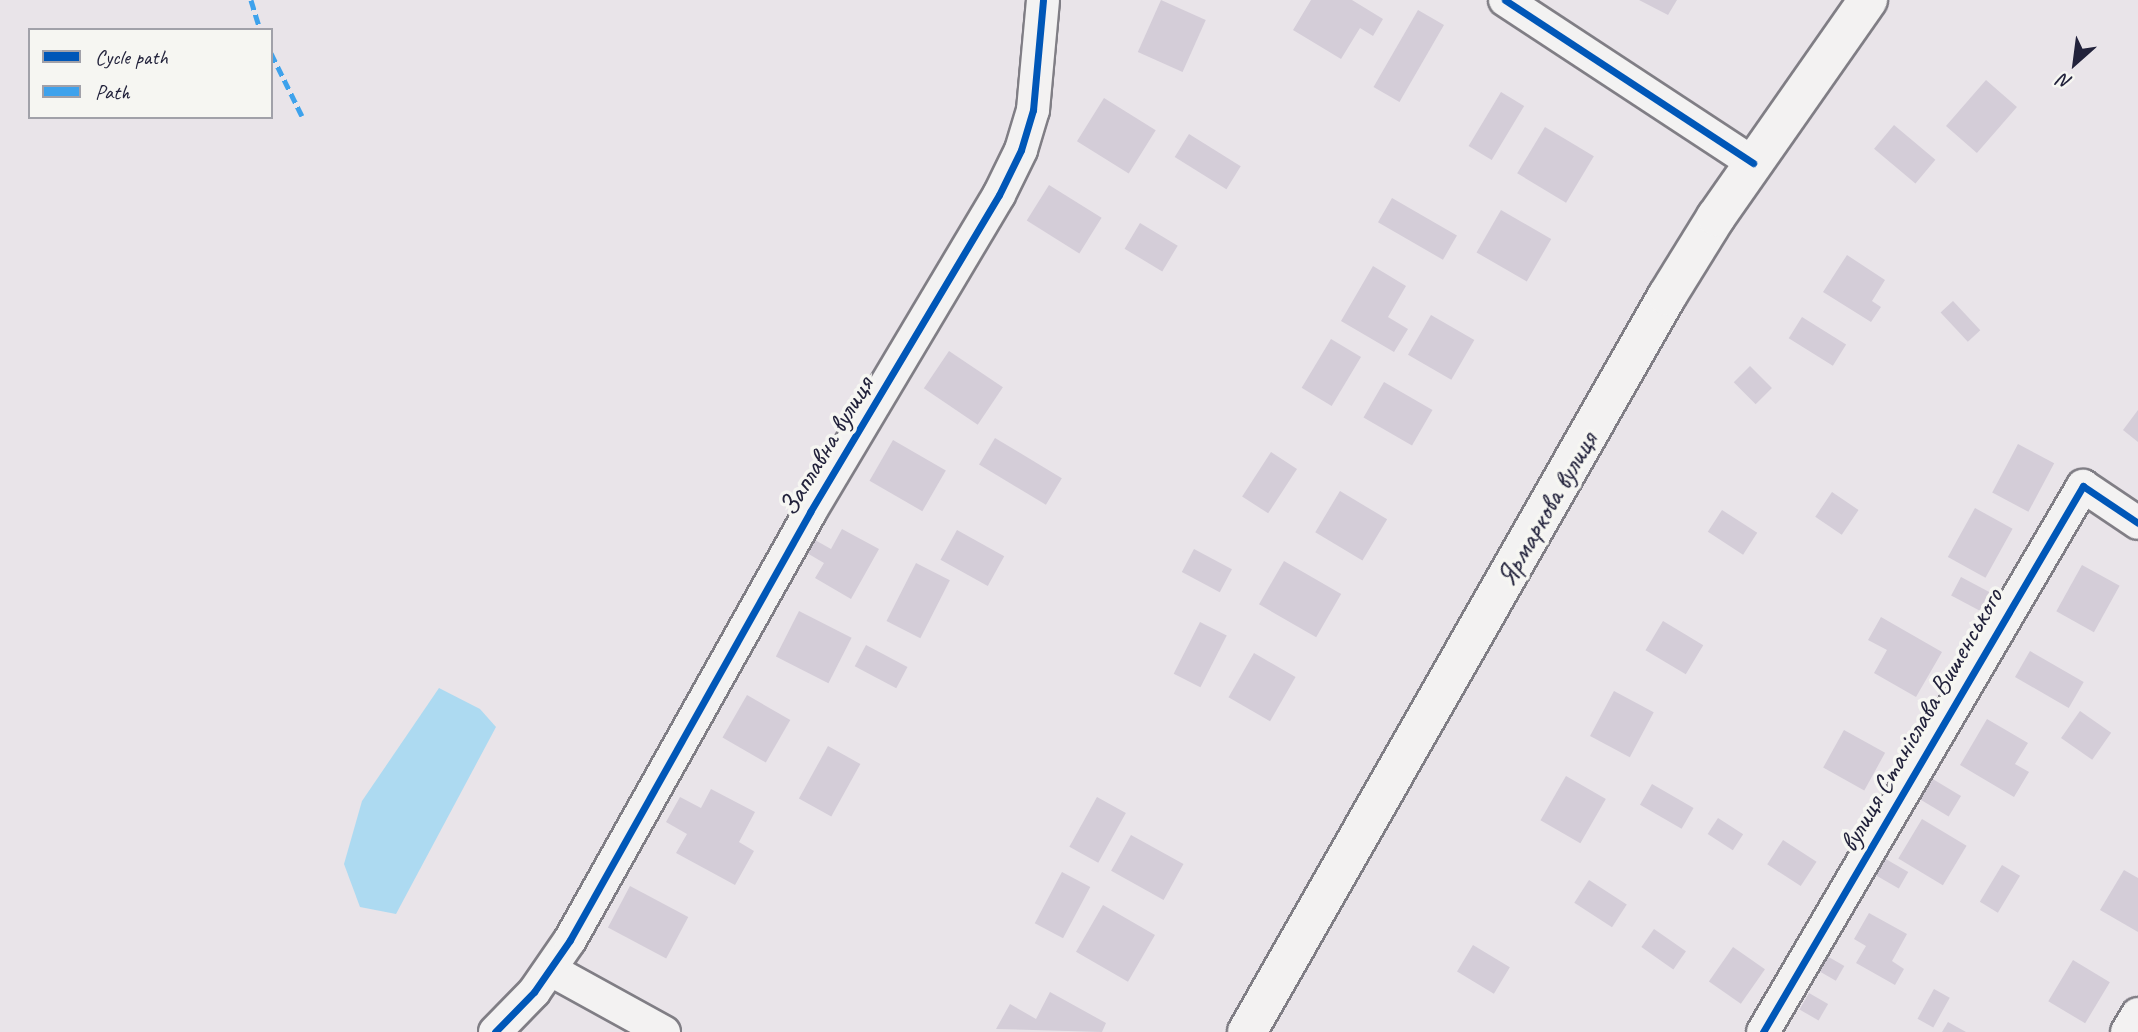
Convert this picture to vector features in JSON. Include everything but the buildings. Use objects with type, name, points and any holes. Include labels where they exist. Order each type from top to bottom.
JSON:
[{"type":"main road","name":"Ярмаркова вулиця","points":[[1247,1032],[1667,296],[1754,163],[1868,0]]},
{"type":"street","name":"Заплавна вулиця","points":[[495,1032],[551,970],[692,727],[810,512],[1008,176],[1033,110],[1043,0]]},
{"type":"street","points":[[1505,0],[1754,163]]},
{"type":"street","name":"вулиця Станіслава Вишенського","points":[[1763,1032],[2083,486],[2138,523]]},
{"type":"street","points":[[551,970],[664,1032]]},
{"type":"street","points":[[2127,1032],[2138,1014]]},
{"type":"water","points":[[439,688],[480,709],[496,727],[396,914],[360,907],[344,864],[362,801]]},
{"type":"marked path","points":[[251,0],[259,28]]},
{"type":"marked path","points":[[273,57],[302,116]]},
{"type":"cycle path","points":[[495,1032],[534,992],[570,940],[810,512],[999,195],[1021,150],[1033,110],[1043,0]]},
{"type":"cycle path","points":[[1505,0],[1753,163]]},
{"type":"cycle path","points":[[1763,1032],[2083,486],[2138,523]]}]
